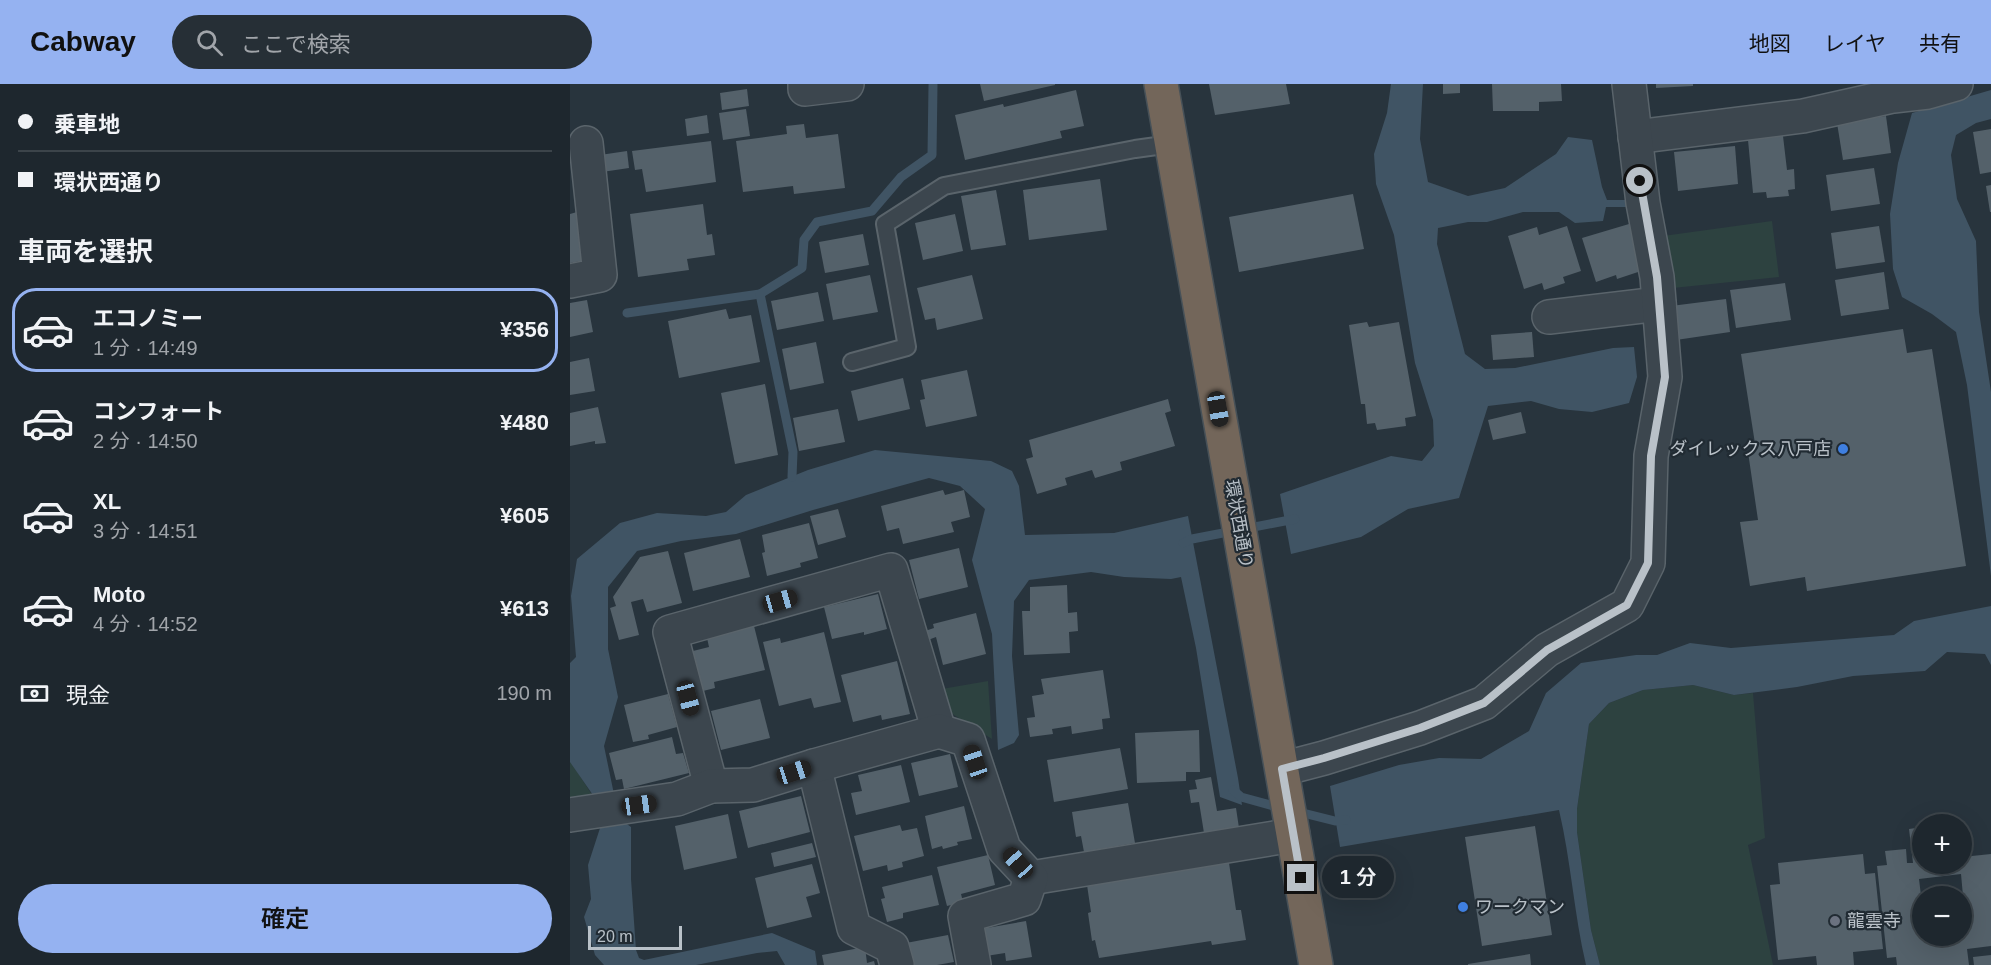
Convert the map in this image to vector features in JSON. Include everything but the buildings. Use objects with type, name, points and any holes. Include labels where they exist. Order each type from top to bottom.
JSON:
[{"type":"highway","name":"環状西通り","points":[[1161,84],[1316,965]]},
{"type":"street","points":[[804,84],[805,89],[847,84]]},
{"type":"street","points":[[1283,779],[1324,758],[1420,728],[1484,703],[1547,650],[1627,605],[1648,563],[1651,456],[1665,377],[1657,277],[1643,203],[1629,84]]},
{"type":"street","points":[[1635,137],[1803,117],[1893,96],[1928,92],[1956,84]]},
{"type":"street","points":[[570,281],[600,275],[586,143]]},
{"type":"street","points":[[1549,317],[1659,304]]},
{"type":"street","points":[[711,786],[670,632],[891,570],[939,732]]},
{"type":"street","points":[[596,811],[677,800],[711,786],[753,785],[939,732],[968,740],[1005,849],[1031,878]]},
{"type":"street","points":[[814,766],[854,928],[892,947],[897,965]]},
{"type":"street","points":[[1031,878],[1292,831]]},
{"type":"street","points":[[974,965],[965,916],[1024,899],[1031,878]]},
{"type":"lane","points":[[852,362],[906,347],[885,224],[944,186],[1171,144]]},
{"type":"green space","points":[[1772,221],[1779,277],[1673,288],[1663,236]]},
{"type":"green space","points":[[988,681],[992,739],[943,708],[936,690]]},
{"type":"green space","points":[[1693,685],[1734,695],[1753,693],[1765,838],[1748,845],[1773,965],[1600,965],[1591,930],[1577,832],[1577,809],[1589,724],[1609,703],[1643,690]]},
{"type":"green space","points":[[571,762],[594,798],[570,804]]},
{"type":"water","points":[[1391,84],[1423,84],[1420,139],[1428,182],[1468,196],[1505,188],[1556,154],[1568,137],[1592,140],[1607,200],[1628,200],[1629,207],[1606,207],[1603,221],[1575,223],[1559,212],[1523,212],[1487,222],[1468,222],[1438,228],[1437,244],[1465,354],[1485,369],[1515,368],[1613,348],[1634,347],[1637,377],[1629,403],[1592,412],[1559,409],[1531,401],[1488,406],[1459,498],[1408,509],[1361,537],[1291,554],[1280,494],[1391,456],[1422,461],[1434,446],[1433,420],[1415,363],[1394,235],[1376,184],[1374,154],[1387,113]]},
{"type":"water","points":[[1991,90],[1991,119],[1976,123],[1956,135],[1951,155],[1957,199],[1976,241],[1979,312],[1991,392],[1991,576],[1967,385],[1956,332],[1932,314],[1902,297],[1893,269],[1890,214],[1898,163],[1912,113]]},
{"type":"water","points":[[875,450],[991,461],[1012,471],[1019,486],[1025,535],[1114,533],[1188,516],[1242,805],[1220,797],[1196,648],[1181,577],[1171,579],[1124,577],[1091,572],[1029,580],[1014,601],[1012,656],[1019,735],[1014,743],[998,750],[992,634],[972,560],[985,509],[960,486],[929,478],[736,534],[681,541],[637,551],[608,587],[608,649],[618,697],[604,746],[615,799],[595,798],[570,762],[570,663],[576,657],[571,596],[577,559],[620,523],[657,513],[706,516],[726,512],[746,495],[808,470]]},
{"type":"water","points":[[1991,606],[1991,665],[1985,654],[1947,652],[1925,671],[1853,676],[1797,687],[1734,695],[1693,685],[1643,690],[1609,703],[1589,724],[1577,809],[1577,832],[1591,930],[1600,965],[1586,965],[1559,810],[1340,847],[1330,786],[1399,765],[1439,758],[1481,759],[1529,731],[1546,693],[1581,663],[1636,655],[1657,655],[1690,643],[1731,648],[1894,635],[1914,621]]},
{"type":"water","points":[[624,822],[631,827],[631,879],[636,950],[639,958],[644,960],[772,933],[815,951],[817,965],[785,965],[777,951],[696,965],[604,965],[595,955],[584,917],[591,899],[588,865],[601,825]]},
{"type":"waterway","points":[[792,477],[793,452],[760,294],[802,268],[804,240],[817,222],[872,211],[901,177],[932,155],[933,85]]},
{"type":"waterway","points":[[627,313],[760,294]]},
{"type":"waterway","points":[[1183,543],[1192,539],[1295,519]]},
{"type":"waterway","points":[[1233,790],[1241,797],[1281,808]]},
{"type":"waterway","points":[[1295,811],[1335,821],[1346,820]]},
{"type":"place","name":"ダイレックス八戸店","points":[[1843,449]]},
{"type":"place","name":"ワークマン","points":[[1463,907]]},
{"type":"place","name":"龍雲寺","points":[[1835,921]]},
{"type":"route","points":[[1301,878],[1282,769],[1420,728],[1484,703],[1547,650],[1627,605],[1648,563],[1651,456],[1665,377],[1657,277],[1640,181]]}]
